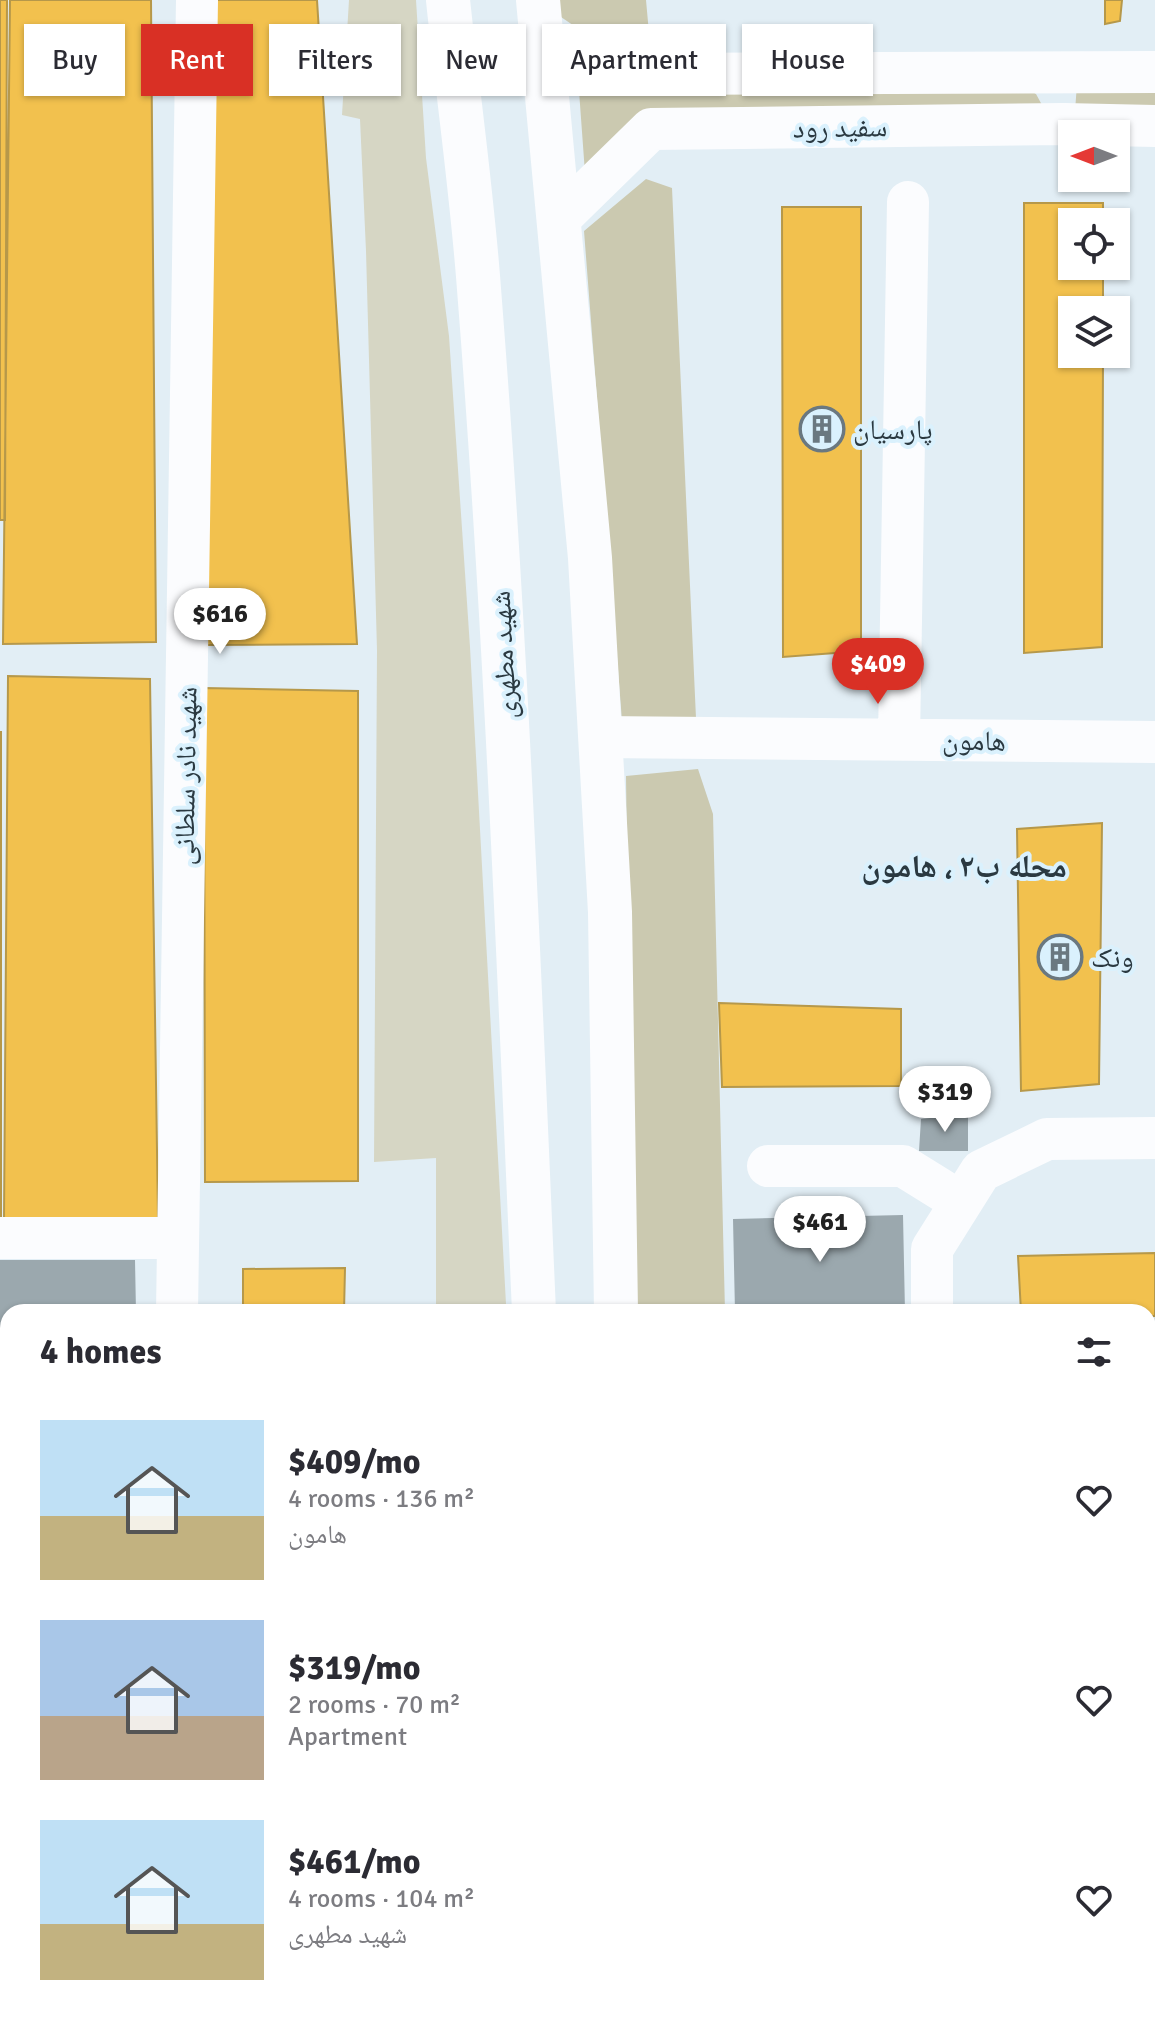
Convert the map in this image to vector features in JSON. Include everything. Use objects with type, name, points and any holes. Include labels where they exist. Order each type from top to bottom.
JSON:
[{"type":"main road","name":"شهید مطهری","points":[[448,0],[479,285],[497,533],[534,1304]]},
{"type":"main road","points":[[538,0],[590,558],[610,912],[616,1304]]},
{"type":"street","name":"شهید نادر سلطانی","points":[[177,1304],[197,0]]},
{"type":"street","name":"سفید رود","points":[[541,45],[642,74],[1155,72]]},
{"type":"street","points":[[1064,71],[1064,120]]},
{"type":"street","name":"سفید رود","points":[[560,218],[651,129],[1058,124]]},
{"type":"street","name":"سفید رود","points":[[1130,125],[1155,126]]},
{"type":"street","points":[[899,739],[908,202]]},
{"type":"street","name":"هامون","points":[[600,737],[1155,742]]},
{"type":"street","points":[[932,1304],[932,1249],[981,1171],[1047,1139],[1155,1138]]},
{"type":"street","points":[[768,1166],[903,1166],[961,1202]]},
{"type":"street","points":[[0,1238],[178,1238]]},
{"type":"green space","points":[[349,0],[416,0],[417,96],[422,96],[426,158],[449,336],[470,647],[506,1304],[436,1304],[436,1158],[374,1162],[377,650],[360,119],[342,115],[343,96],[401,96],[401,24],[348,24]]},
{"type":"shaded area","points":[[557,0],[646,0],[648,24],[571,24],[558,15]]},
{"type":"shaded area","points":[[1077,84],[1155,85],[1155,112],[1075,111]]},
{"type":"shaded area","points":[[1024,87],[1036,94],[1042,105],[682,114],[585,173],[579,96],[726,96],[726,89],[742,89],[742,96],[873,96],[873,88]]},
{"type":"shaded area","points":[[646,179],[672,188],[696,718],[622,721],[584,231]]},
{"type":"shaded area","points":[[698,769],[713,814],[725,1304],[633,1304],[626,776]]},
{"type":"building: Homes","points":[[0,0],[7,0],[5,520],[0,520]]},
{"type":"building: Homes","points":[[10,0],[151,0],[151,24],[141,24],[141,96],[152,96],[156,642],[3,644]]},
{"type":"building: Homes","points":[[211,0],[317,0],[318,24],[269,24],[269,96],[323,96],[357,644],[204,645],[210,96],[253,96],[253,24],[211,24]]},
{"type":"building: Homes","points":[[1105,0],[1122,0],[1120,21],[1105,24]]},
{"type":"building: Homes","points":[[1024,203],[1103,203],[1103,208],[1058,208],[1058,280],[1103,280],[1103,296],[1058,296],[1058,368],[1103,368],[1102,647],[1024,653]]},
{"type":"building: Homes","name":"پارسیان","points":[[782,207],[861,207],[861,651],[783,657]]},
{"type":"building: Homes","points":[[8,676],[150,679],[158,1218],[4,1219]]},
{"type":"building: Homes","points":[[204,688],[358,691],[358,1181],[205,1182]]},
{"type":"building: Homes","points":[[1,732],[1,1222],[0,1222]]},
{"type":"building: Homes","name":"ونک","points":[[1102,823],[1099,1084],[1021,1091],[1017,829]]},
{"type":"building: Homes","points":[[719,1003],[901,1009],[901,1086],[722,1087]]},
{"type":"building: Homes","points":[[1155,1253],[1155,1304],[1021,1304],[1018,1256]]},
{"type":"building: Homes","points":[[345,1268],[344,1304],[243,1304],[243,1269]]},
{"type":"building: Other","points":[[968,1114],[968,1151],[919,1151],[921,1119]]},
{"type":"building: Other","points":[[903,1215],[905,1304],[735,1304],[733,1219]]},
{"type":"building: Other","points":[[0,1260],[135,1260],[136,1304],[0,1304]]},
{"type":"place","name":"پارسیان","points":[[822,429]]},
{"type":"place","name":"ونک","points":[[1060,957]]},
{"type":"district","name":"محله ب۲ ، هامون","points":[[964,866]]}]
